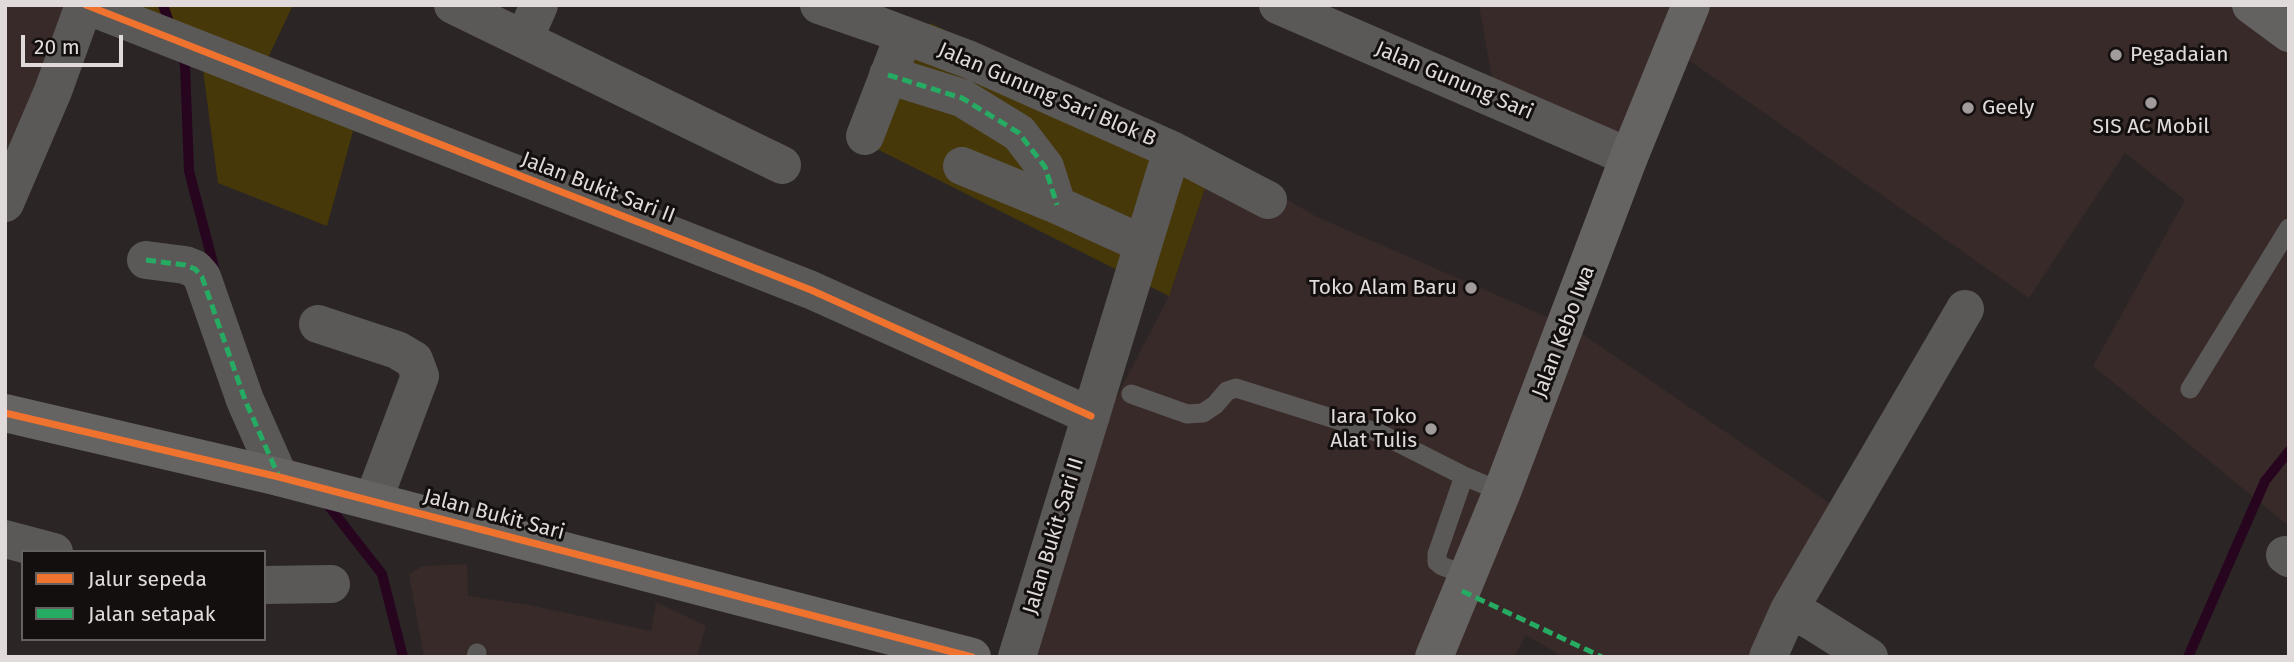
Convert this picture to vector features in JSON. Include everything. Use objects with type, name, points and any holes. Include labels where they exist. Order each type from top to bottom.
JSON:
[{"type":"main road","points":[[2251,5],[2289,33]]},
{"type":"street","points":[[5,203],[53,91],[85,5]]},
{"type":"street","name":"Jalan Bukit Sari II","points":[[85,5],[811,290],[1091,416]]},
{"type":"street","points":[[453,5],[782,165]]},
{"type":"street","points":[[524,39],[539,5]]},
{"type":"street","name":"Jalan Gunung Sari Blok B","points":[[819,5],[970,60],[1172,150],[1268,200]]},
{"type":"street","name":"Jalan Gunung Sari","points":[[1278,5],[1629,157]]},
{"type":"street","name":"Jalan Kebo Iwa","points":[[1434,657],[1502,492],[1629,157],[1691,5]]},
{"type":"street","points":[[865,136],[904,35]]},
{"type":"street","points":[[888,75],[962,97],[1019,133],[1045,167],[1057,205]]},
{"type":"street","name":"Jalan Bukit Sari II","points":[[1017,657],[1172,150]]},
{"type":"street","points":[[962,166],[1143,244]]},
{"type":"street","points":[[146,260],[185,265],[195,269],[202,277],[245,400],[279,477]]},
{"type":"street","points":[[1768,657],[1789,610],[1965,309]]},
{"type":"street","points":[[318,324],[397,349],[414,360],[420,376],[373,501]]},
{"type":"street","name":"Jalan Bukit Sari","points":[[5,413],[279,477],[972,657]]},
{"type":"street","points":[[5,540],[46,550]]},
{"type":"street","points":[[266,584],[331,584]]},
{"type":"street","points":[[1789,610],[1869,657]]},
{"type":"lane","points":[[2190,389],[2289,228]]},
{"type":"lane","points":[[1131,394],[1188,414],[1203,413],[1215,405],[1227,391],[1236,388],[1380,433],[1464,476],[1502,492]]},
{"type":"lane","points":[[1464,476],[1437,554],[1437,562],[1468,576]]},
{"type":"shaded area","points":[[5,5],[86,5],[38,160],[5,146]]},
{"type":"shaded area","points":[[107,5],[293,5],[265,64],[362,98],[327,226],[218,183],[200,47]]},
{"type":"shaded area","points":[[1479,5],[2289,5],[2289,526],[2093,366],[2185,200],[2125,153],[2029,298],[1680,54],[1640,166],[1494,89]]},
{"type":"shaded area","points":[[930,23],[1215,158],[1169,296],[869,145]]},
{"type":"shaded area","points":[[1215,158],[1317,217],[1575,329],[1850,517],[1777,657],[1563,657],[1526,635],[1514,657],[1010,657],[1047,531],[1169,296]]},
{"type":"shaded area","points":[[467,564],[468,596],[529,605],[651,631],[656,602],[706,626],[697,657],[424,657],[409,575],[422,566]]},
{"type":"waterway","points":[[163,5],[171,28]]},
{"type":"waterway","points":[[181,53],[185,65],[189,171],[215,271]]},
{"type":"waterway","points":[[2188,657],[2265,481],[2289,451]]},
{"type":"waterway","points":[[324,500],[382,574],[403,657]]},
{"type":"marked path","points":[[888,75],[962,98],[1019,133],[1045,167],[1057,205]]},
{"type":"marked path","points":[[146,260],[185,265],[195,269],[202,277],[245,400],[279,477]]},
{"type":"marked path","points":[[1462,591],[1602,657]]},
{"type":"cycle path","points":[[86,5],[811,290],[1091,416]]},
{"type":"cycle path","points":[[5,413],[279,477],[972,657]]},
{"type":"place","name":"Pegadaian","points":[[2116,55]]},
{"type":"place","name":"SIS AC Mobil","points":[[2151,103]]},
{"type":"place","name":"Geely","points":[[1968,108]]},
{"type":"place","name":"Toko Alam Baru","points":[[1471,288]]},
{"type":"place","name":"Iara Toko Alat Tulis","points":[[1431,429]]}]
